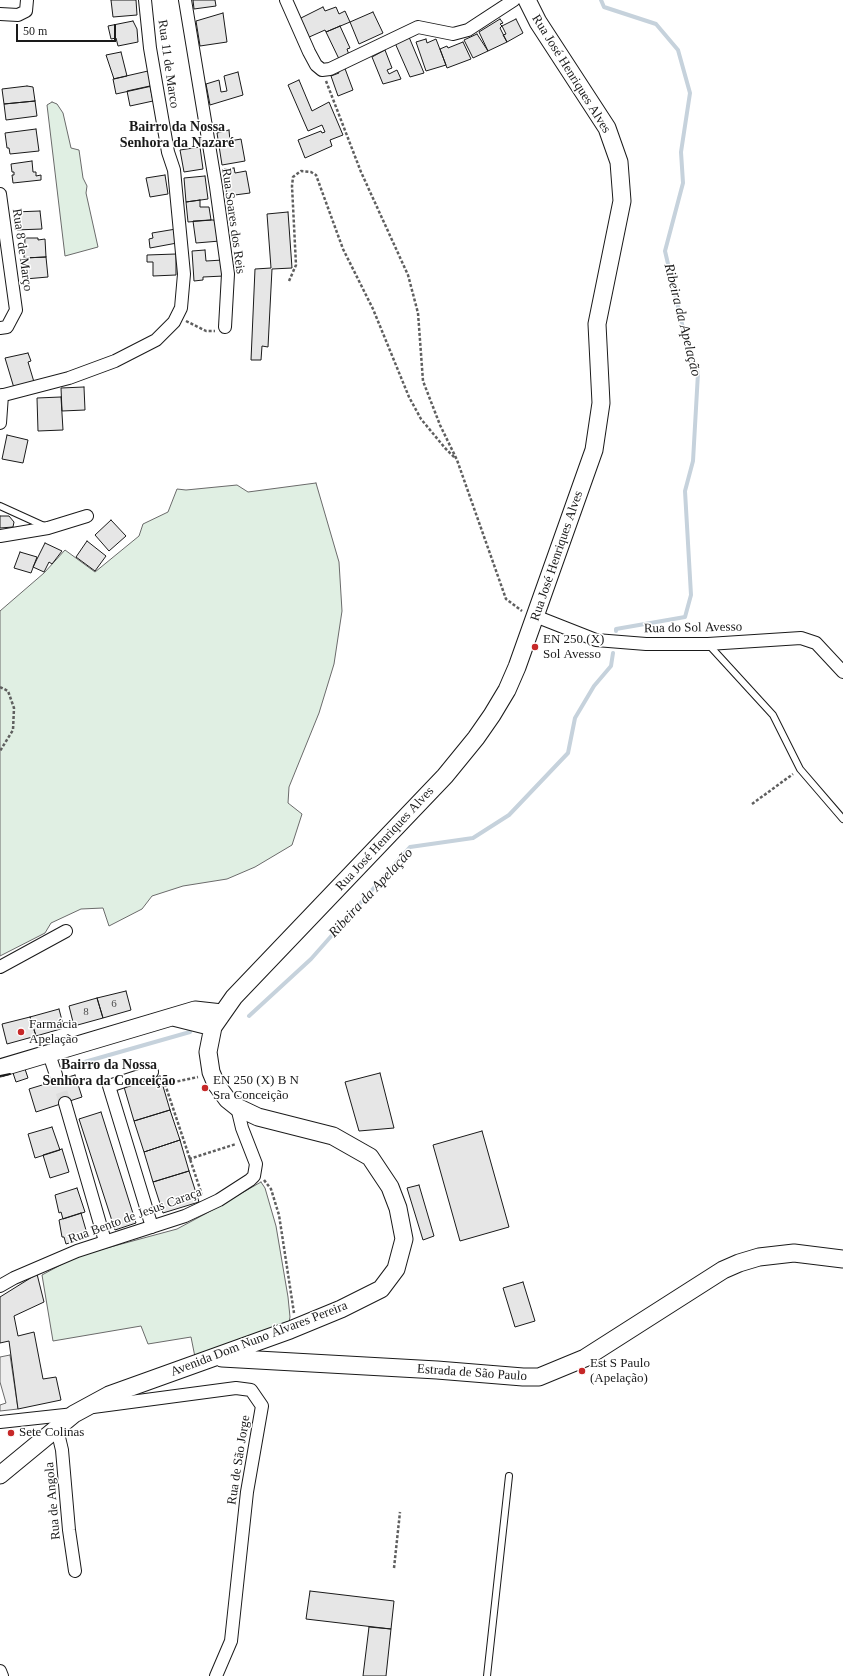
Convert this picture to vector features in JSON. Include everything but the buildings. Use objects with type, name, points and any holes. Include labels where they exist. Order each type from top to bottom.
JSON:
[{"type":"main road","name":"Rua José Henriques Alves","points":[[217,1020],[234,997],[412,812],[476,738],[507,690],[594,450],[601,403],[597,324],[622,200],[619,162],[607,128],[538,22],[527,0]]},
{"type":"main road","points":[[0,1068],[195,1010],[217,1020]]},
{"type":"main road","name":"Avenida Dom Nuno Álvares Pereira","points":[[0,1476],[80,1411],[109,1396],[341,1309],[381,1289],[396,1269],[404,1239],[398,1208],[390,1187],[370,1158],[333,1136],[258,1117],[237,1107],[222,1092],[212,1074],[208,1052],[217,1020]]},
{"type":"main road","name":"Estrada de São Paulo","points":[[214,1357],[539,1377],[585,1358],[723,1270],[740,1263],[759,1257],[794,1252],[843,1259]]},
{"type":"street","name":"Rua 11 de Marco","points":[[145,0],[150,48],[168,152],[174,170],[184,274],[181,308],[176,318]]},
{"type":"street","name":"Rua Soares dos Reis","points":[[185,0],[216,186],[228,274],[225,327]]},
{"type":"street","points":[[286,0],[309,52],[316,65],[322,70],[330,69],[418,27],[453,34],[468,30],[514,0]]},
{"type":"street","points":[[0,14],[18,15],[26,11],[27,2]]},
{"type":"street","name":"Rua 8 de Março","points":[[0,194],[16,310],[7,326],[0,328]]},
{"type":"street","points":[[0,423],[1,396],[69,378],[114,361],[156,340],[174,322],[176,318]]},
{"type":"street","points":[[0,536],[48,528],[87,516]]},
{"type":"street","name":"Rua do Sol Avesso","points":[[535,616],[596,640],[646,644],[708,644],[801,638],[816,643],[843,672]]},
{"type":"street","points":[[0,967],[66,932]]},
{"type":"street","points":[[49,1054],[56,1075]]},
{"type":"street","points":[[152,1072],[109,1086],[152,1227]]},
{"type":"street","points":[[65,1103],[105,1241]]},
{"type":"street","points":[[237,1107],[254,1157],[256,1170]]},
{"type":"street","name":"Rua Bento de Jesus Caraça","points":[[0,1286],[14,1278],[70,1254],[105,1241],[185,1216],[219,1200],[250,1180],[254,1176],[256,1170]]},
{"type":"street","name":"Rua de São Jorge","points":[[80,1411],[236,1388],[252,1390],[262,1406],[247,1492],[231,1641],[216,1676]]},
{"type":"street","points":[[0,1422],[80,1411]]},
{"type":"street","name":"Rua de Angola","points":[[57,1429],[62,1450],[74,1571]]},
{"type":"street","points":[[0,1671],[2,1676]]},
{"type":"lane","points":[[0,506],[48,528]]},
{"type":"lane","points":[[708,644],[773,715],[800,769],[843,819]]},
{"type":"lane","points":[[487,1676],[509,1476]]},
{"type":"path","points":[[322,70],[361,172],[408,275],[418,313],[423,381],[440,425],[457,460],[506,599],[521,611],[535,616]]},
{"type":"path","points":[[289,281],[296,265],[292,186],[293,177],[300,172],[311,172],[316,175],[343,249],[373,309],[409,397],[421,419],[457,460]]},
{"type":"path","points":[[176,318],[195,324],[206,331],[214,331],[225,327]]},
{"type":"path","points":[[0,687],[8,691],[14,708],[13,730],[0,751]]},
{"type":"path","points":[[752,804],[800,769]]},
{"type":"path","points":[[152,1072],[161,1072],[206,1206]]},
{"type":"path","points":[[165,1084],[212,1074]]},
{"type":"path","points":[[189,1159],[248,1140]]},
{"type":"path","points":[[256,1170],[271,1189],[279,1215],[296,1327]]},
{"type":"path","points":[[394,1568],[400,1512]]},
{"type":"green space","points":[[52,102],[57,104],[63,113],[71,148],[79,150],[83,178],[87,186],[86,193],[98,247],[65,256],[47,105]]},
{"type":"green space","points":[[316,483],[339,562],[342,611],[334,664],[319,713],[289,787],[288,803],[302,814],[292,845],[255,867],[227,879],[183,886],[152,896],[142,909],[109,926],[103,908],[81,909],[51,923],[45,933],[0,956],[0,611],[44,573],[65,550],[95,572],[139,536],[143,524],[168,512],[177,489],[186,490],[237,485],[248,492]]},
{"type":"green space","points":[[261,1182],[265,1188],[276,1226],[288,1297],[289,1322],[195,1357],[191,1337],[148,1344],[141,1326],[53,1341],[42,1275],[77,1256],[177,1229]]},
{"type":"shaded area","points":[[10,1355],[18,1409],[0,1411],[0,1405],[6,1403],[0,1382],[0,1357]]},
{"type":"waterway","name":"Ribeira da Apelação","points":[[601,0],[604,7],[656,24],[678,50],[690,93],[681,152],[683,183],[665,251],[685,337],[698,373],[693,461],[685,491],[691,595],[685,617],[616,629],[616,631]]},
{"type":"waterway","name":"Ribeira da Apelação","points":[[249,1016],[311,959],[410,847],[473,838],[509,815],[568,753],[575,718],[594,686],[611,666],[613,653]]},
{"type":"waterway","name":"Ribeira da Apelação","points":[[74,1065],[190,1032]]},
{"type":"tunnel","points":[[56,1075],[65,1103]]},
{"type":"wall","points":[[0,1076],[10,1074]]},
{"type":"place","name":"EN 250 (X) Sol Avesso","points":[[535,647]]},
{"type":"place","name":"Farmácia Apelação","points":[[21,1032]]},
{"type":"place","name":"EN 250 (X) B N Sra Conceição","points":[[205,1088]]},
{"type":"place","name":"Est S Paulo (Apelação)","points":[[582,1371]]},
{"type":"place","name":"Sete Colinas","points":[[11,1433]]},
{"type":"district","name":"Bairro da Nossa Senhora da Nazaré","points":[[177,136]]},
{"type":"district","name":"Bairro da Nossa Senhora da Conceição","points":[[109,1074]]}]
